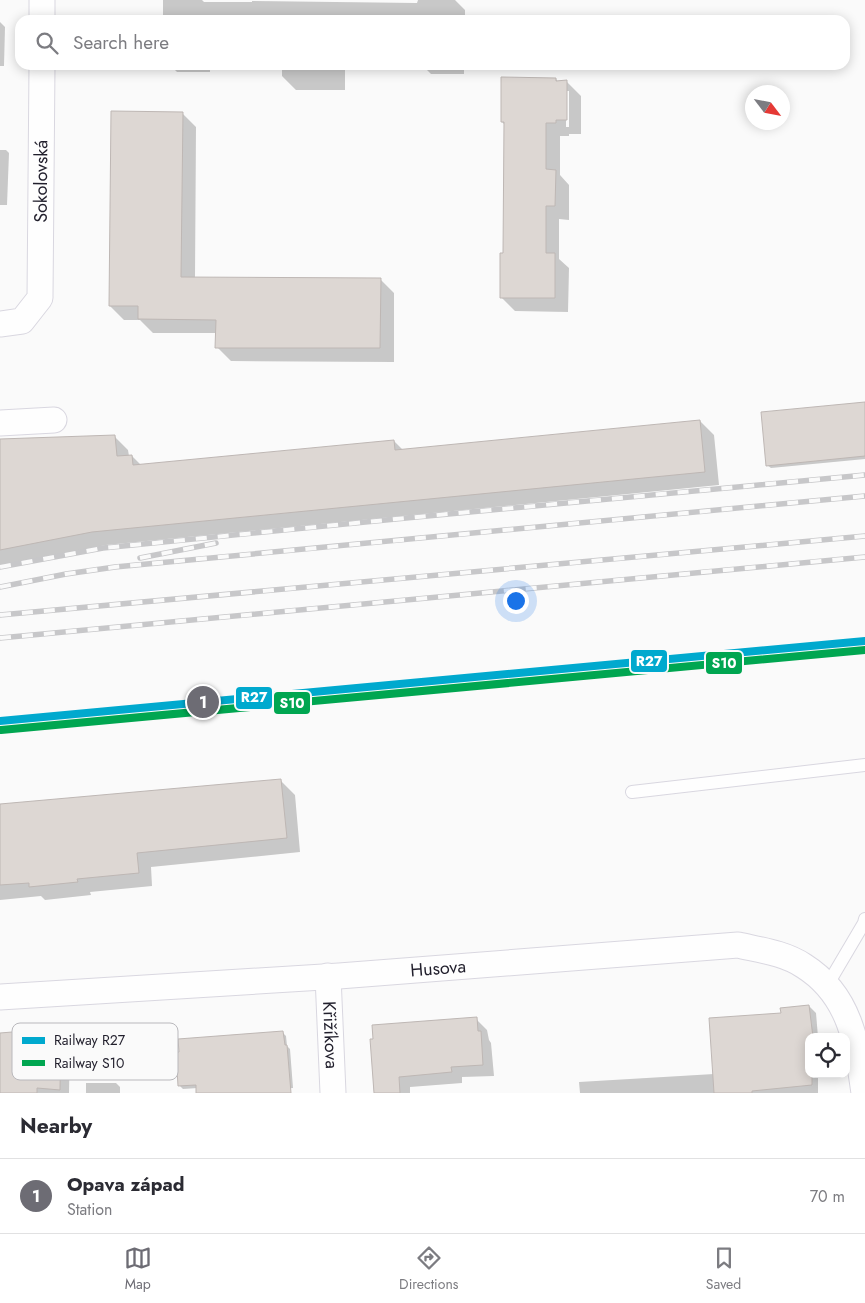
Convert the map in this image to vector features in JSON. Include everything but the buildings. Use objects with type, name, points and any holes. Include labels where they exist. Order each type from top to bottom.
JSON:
[{"type":"street","points":[[42,0],[42,15]]},
{"type":"street","name":"Sokolovská","points":[[0,324],[22,321],[40,298],[42,70]]},
{"type":"street","points":[[0,423],[54,420]]},
{"type":"street","name":"Husova","points":[[0,997],[328,976],[738,945],[773,953],[803,965],[828,984],[848,1016],[858,1054],[864,1093]]},
{"type":"street","name":"Křižíkova","points":[[328,976],[333,1093]]},
{"type":"lane","points":[[632,792],[865,765]]},
{"type":"lane","points":[[828,984],[865,918]]},
{"type":"railway","points":[[0,567],[103,548],[865,475]]},
{"type":"railway","points":[[0,587],[115,567],[865,496]]},
{"type":"railway","points":[[0,615],[865,536]]},
{"type":"railway","points":[[140,558],[216,543]]},
{"type":"railway","points":[[0,638],[865,557]]},
{"type":"rail line","name":"R27","points":[[0,721],[865,641]]},
{"type":"rail line","name":"S10","points":[[1,730],[865,650]]},
{"type":"place","name":"Opava západ","points":[[203,702]]}]
